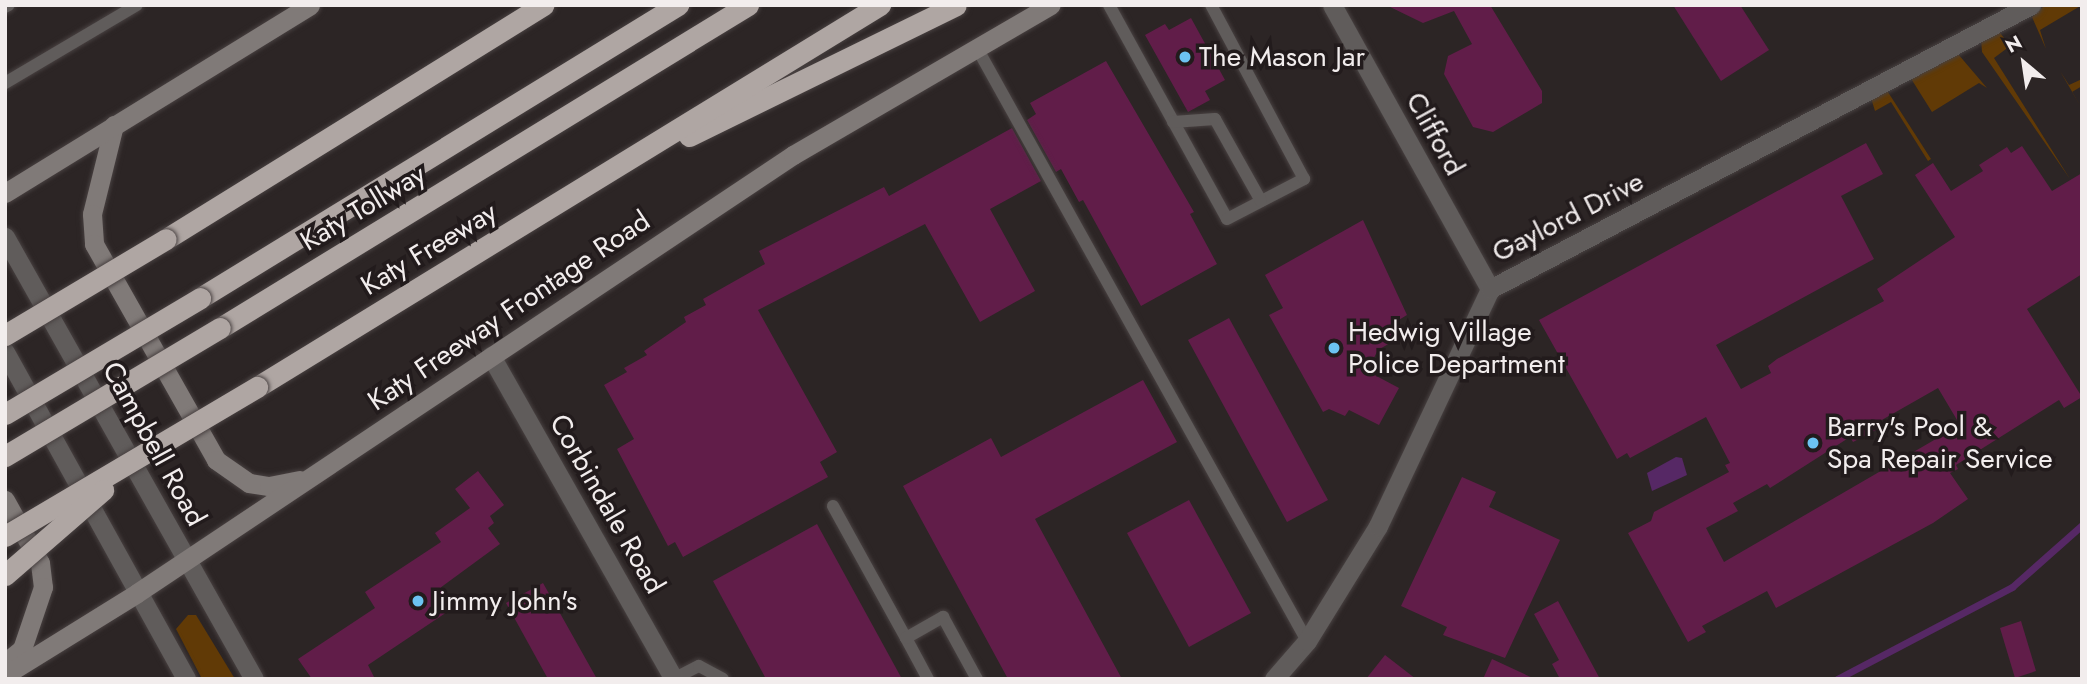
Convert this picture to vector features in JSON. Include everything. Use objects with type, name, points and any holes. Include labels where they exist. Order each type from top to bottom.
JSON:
[{"type":"highway","points":[[5,335],[166,239],[543,5]]},
{"type":"highway","name":"Katy Tollway","points":[[5,414],[200,298],[678,5]]},
{"type":"highway","name":"Katy Tollway","points":[[5,456],[220,328],[748,5]]},
{"type":"highway","name":"Katy Freeway","points":[[5,536],[257,387],[880,5]]},
{"type":"highway","points":[[580,189],[956,5]]},
{"type":"highway","points":[[5,575],[141,457]]},
{"type":"main road","points":[[5,192],[310,5]]},
{"type":"main road","name":"Katy Freeway Frontage Road","points":[[5,675],[137,593],[803,149],[1051,5]]},
{"type":"main road","points":[[114,125],[92,214],[94,244],[216,460],[249,483],[269,486],[309,478]]},
{"type":"main road","points":[[5,500],[40,562],[43,587],[22,649],[5,663]]},
{"type":"street","name":"Clifford","points":[[1332,5],[1490,289]]},
{"type":"street","name":"Gaylord Drive","points":[[1274,679],[1307,641],[1378,526],[1490,289],[2031,5]]},
{"type":"street","name":"Campbell Road","points":[[5,237],[254,679]]},
{"type":"street","points":[[5,352],[186,679]]},
{"type":"street","name":"Corbindale Road","points":[[491,356],[673,679]]},
{"type":"lane","points":[[5,83],[137,5]]},
{"type":"lane","points":[[1109,5],[1227,219],[1304,178],[1211,5]]},
{"type":"lane","points":[[977,48],[1307,641]]},
{"type":"lane","points":[[1173,122],[1215,119],[1261,201]]},
{"type":"lane","points":[[833,506],[928,679]]},
{"type":"lane","points":[[906,638],[943,617],[977,679]]},
{"type":"lane","points":[[673,679],[699,666],[723,679]]},
{"type":"shaded area","points":[[2045,5],[2082,5],[2040,30],[2046,49],[2032,17]]},
{"type":"shaded area","points":[[1998,30],[2010,46],[1994,58],[2070,179],[1982,52],[1981,39]]},
{"type":"shaded area","points":[[1958,54],[1987,88],[1979,83],[1932,112],[1910,77]]},
{"type":"shaded area","points":[[2060,71],[2069,85],[2082,79],[2082,86],[2072,92]]},
{"type":"shaded area","points":[[1886,89],[1931,159],[1928,161],[1891,102],[1875,111],[1871,98]]},
{"type":"shaded area","points":[[1676,457],[1682,458],[1687,475],[1652,491],[1647,473]]},
{"type":"shaded area","points":[[188,615],[196,615],[235,679],[202,679],[176,629]]},
{"type":"building","points":[[1386,5],[1490,5],[1542,91],[1542,103],[1493,132],[1473,127],[1444,74],[1448,56],[1472,44],[1454,11],[1423,23]]},
{"type":"building","points":[[1673,5],[1740,5],[1769,50],[1721,81]]},
{"type":"building","name":"The Mason Jar","points":[[1191,18],[1225,80],[1205,91],[1210,100],[1188,112],[1145,35],[1165,24],[1169,30]]},
{"type":"building","points":[[1106,61],[1194,212],[1190,214],[1217,264],[1141,306],[1083,200],[1079,202],[1061,169],[1056,172],[1027,120],[1036,114],[1030,103]]},
{"type":"building","points":[[1012,128],[1041,181],[990,209],[1035,291],[980,322],[925,224],[758,310],[837,452],[820,462],[828,477],[683,557],[675,542],[668,546],[617,449],[634,439],[604,385],[627,372],[624,368],[647,355],[644,351],[686,322],[684,317],[706,305],[703,299],[765,264],[759,251],[884,187],[889,196]]},
{"type":"building","points":[[1866,143],[1883,174],[1841,196],[1874,259],[1716,345],[1741,389],[1771,373],[1768,366],[1777,359],[1884,301],[1877,289],[1955,237],[1915,175],[1933,163],[1951,191],[1983,171],[1979,165],[2007,147],[2011,153],[2022,146],[2052,191],[2082,173],[2082,274],[2027,309],[2082,397],[2064,408],[2059,400],[1956,465],[1958,469],[1950,473],[1968,499],[1933,523],[1776,608],[1767,591],[1702,626],[1706,632],[1688,642],[1628,533],[1651,521],[1654,512],[1729,472],[1725,465],[1730,463],[1706,417],[1630,458],[1627,453],[1617,459],[1539,320]],"holes":[[[1938,388],[1960,425],[1724,562],[1706,528],[1738,511],[1733,503],[1767,484],[1770,488],[1850,437],[1853,442],[1876,430],[1873,425]]]},
{"type":"building","name":"Hedwig Village Police Department","points":[[1363,220],[1407,315],[1397,321],[1404,335],[1378,350],[1367,371],[1399,388],[1379,425],[1349,410],[1345,416],[1329,409],[1323,412],[1269,315],[1283,308],[1265,275]]},
{"type":"building","points":[[1229,318],[1328,500],[1287,522],[1188,340]]},
{"type":"building","points":[[1143,380],[1177,442],[1035,519],[1122,679],[1008,679],[903,486],[991,438],[1001,457]]},
{"type":"building","points":[[478,471],[504,505],[490,516],[494,523],[488,528],[500,544],[440,588],[453,608],[368,665],[375,679],[312,679],[298,659],[375,608],[365,592],[441,542],[435,533],[470,508],[455,489]]},
{"type":"building","points":[[1462,477],[1496,492],[1489,507],[1560,540],[1505,658],[1443,635],[1447,627],[1401,606]]},
{"type":"building","points":[[1189,500],[1251,613],[1189,647],[1127,533]]},
{"type":"building","points":[[817,524],[902,679],[766,679],[713,581]]},
{"type":"building","points":[[543,583],[597,679],[548,679],[506,603]]},
{"type":"building","points":[[1558,601],[1600,679],[1560,679],[1552,664],[1559,660],[1534,614]]},
{"type":"building","points":[[2021,621],[2036,671],[2015,678],[2000,628]]},
{"type":"building","points":[[1385,655],[1416,679],[1366,679]]},
{"type":"building","points":[[1492,659],[1535,679],[1483,679]]},
{"type":"waterway","points":[[1837,679],[2012,587],[2082,525]]},
{"type":"place","name":"The Mason Jar","points":[[1185,57]]},
{"type":"place","name":"Hedwig Village Police Department","points":[[1334,348]]},
{"type":"place","name":"Barry's Pool & Spa Repair Service","points":[[1813,443]]},
{"type":"place","name":"Jimmy John's","points":[[418,601]]}]
